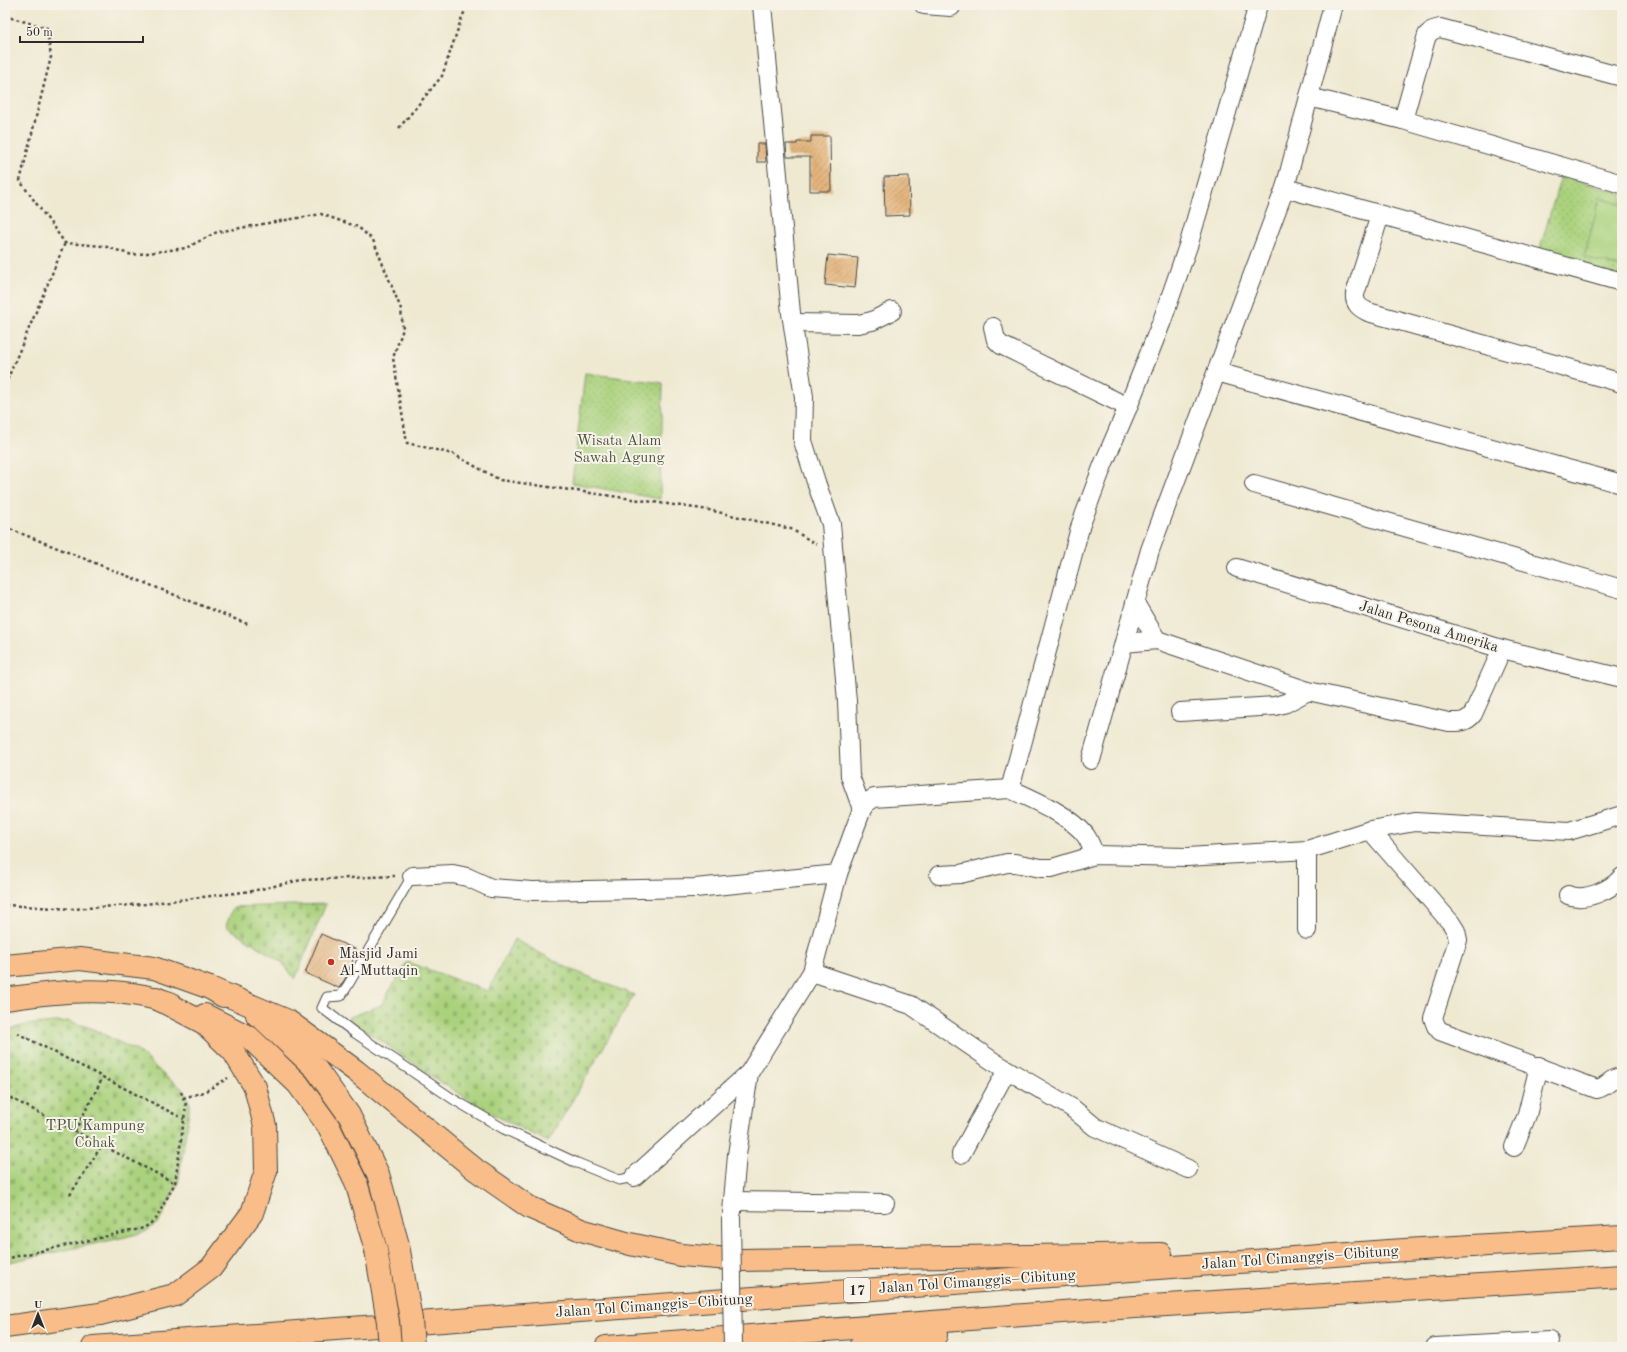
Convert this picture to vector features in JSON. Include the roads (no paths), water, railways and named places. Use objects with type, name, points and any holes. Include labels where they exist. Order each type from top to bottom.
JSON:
[{"type":"highway","points":[[5,966],[80,959],[154,968],[210,988],[288,1022],[356,1071],[476,1170],[529,1207],[581,1230],[630,1244],[682,1255],[742,1260],[1388,1251]]},
{"type":"highway","points":[[210,988],[263,1019],[316,1069],[349,1115],[378,1174],[398,1245],[411,1319],[413,1347]]},
{"type":"highway","points":[[5,999],[54,992],[104,991],[156,998],[208,1016],[249,1037],[298,1084],[329,1127],[356,1182],[376,1250],[388,1322],[390,1347]]},
{"type":"highway","points":[[5,1327],[100,1314],[175,1295],[211,1268],[252,1213],[266,1171],[265,1126],[255,1088],[233,1050],[204,1023],[156,998]]},
{"type":"highway","name":"Jalan Tol Cimanggis–Cibitung","points":[[93,1347],[1388,1251],[1622,1237]]},
{"type":"highway","points":[[606,1347],[1088,1310],[1622,1276]]},
{"type":"highway","points":[[860,1347],[1088,1310]]},
{"type":"street","points":[[762,5],[792,323],[804,397],[803,441],[831,524],[847,702],[850,776],[862,809]]},
{"type":"street","points":[[924,5],[951,7]]},
{"type":"street","points":[[1010,789],[1082,524],[1103,465],[1162,322],[1189,243],[1258,5]]},
{"type":"street","points":[[1091,760],[1150,550],[1285,188],[1333,5]]},
{"type":"street","points":[[1403,120],[1427,34],[1440,28],[1622,77]]},
{"type":"street","points":[[1309,97],[1403,120],[1622,184]]},
{"type":"street","points":[[1285,188],[1622,282]]},
{"type":"street","points":[[1380,214],[1355,294],[1354,299],[1361,309],[1622,383]]},
{"type":"street","points":[[792,323],[858,324],[872,321],[892,311]]},
{"type":"street","points":[[993,327],[996,340],[1001,345],[1128,407]]},
{"type":"street","points":[[1217,372],[1622,484]]},
{"type":"street","points":[[1254,484],[1622,588]]},
{"type":"street","name":"Jalan Pesona Amerika","points":[[1237,568],[1502,648],[1622,678]]},
{"type":"street","points":[[1135,604],[1157,640]]},
{"type":"street","points":[[1124,643],[1157,640],[1308,691],[1449,722],[1463,722],[1468,720],[1473,714],[1502,648]]},
{"type":"street","points":[[1180,712],[1275,706],[1286,703],[1308,691]]},
{"type":"street","points":[[634,1177],[749,1072],[812,972],[838,874],[862,809],[866,803],[874,798],[1010,789],[1059,814],[1077,827],[1087,837],[1095,855]]},
{"type":"street","points":[[939,875],[960,874],[1007,863],[1041,868],[1052,868],[1095,855],[1187,857],[1307,850],[1370,830],[1415,822],[1569,831],[1620,820]]},
{"type":"street","points":[[1370,830],[1451,923],[1458,936],[1433,1018],[1440,1031],[1597,1088],[1602,1088],[1612,1078],[1622,1077]]},
{"type":"street","points":[[1307,850],[1307,930]]},
{"type":"street","points":[[412,876],[453,874],[467,877],[491,888],[532,891],[695,888],[838,874]]},
{"type":"street","points":[[1568,895],[1572,897],[1592,895],[1610,888],[1622,877]]},
{"type":"street","points":[[812,972],[911,1005],[1007,1070],[1072,1108],[1095,1126],[1188,1169]]},
{"type":"street","points":[[1514,1147],[1527,1115],[1539,1066]]},
{"type":"street","points":[[961,1154],[1007,1070]]},
{"type":"street","points":[[733,1347],[732,1209],[737,1155],[749,1072]]},
{"type":"street","points":[[732,1209],[885,1203]]},
{"type":"street","points":[[1435,1347],[1550,1341]]},
{"type":"lane","points":[[412,876],[341,996],[327,997],[322,1008],[355,1033],[453,1099],[504,1129],[575,1162],[619,1180],[634,1177]]},
{"type":"place","name":"Masjid Jami Al-Muttaqin","points":[[331,962]]},
{"type":"park label","name":"Wisata Alam Sawah Agung","points":[[619,448]]},
{"type":"park label","name":"TPU Kampung Cohak","points":[[95,1134]]}]
